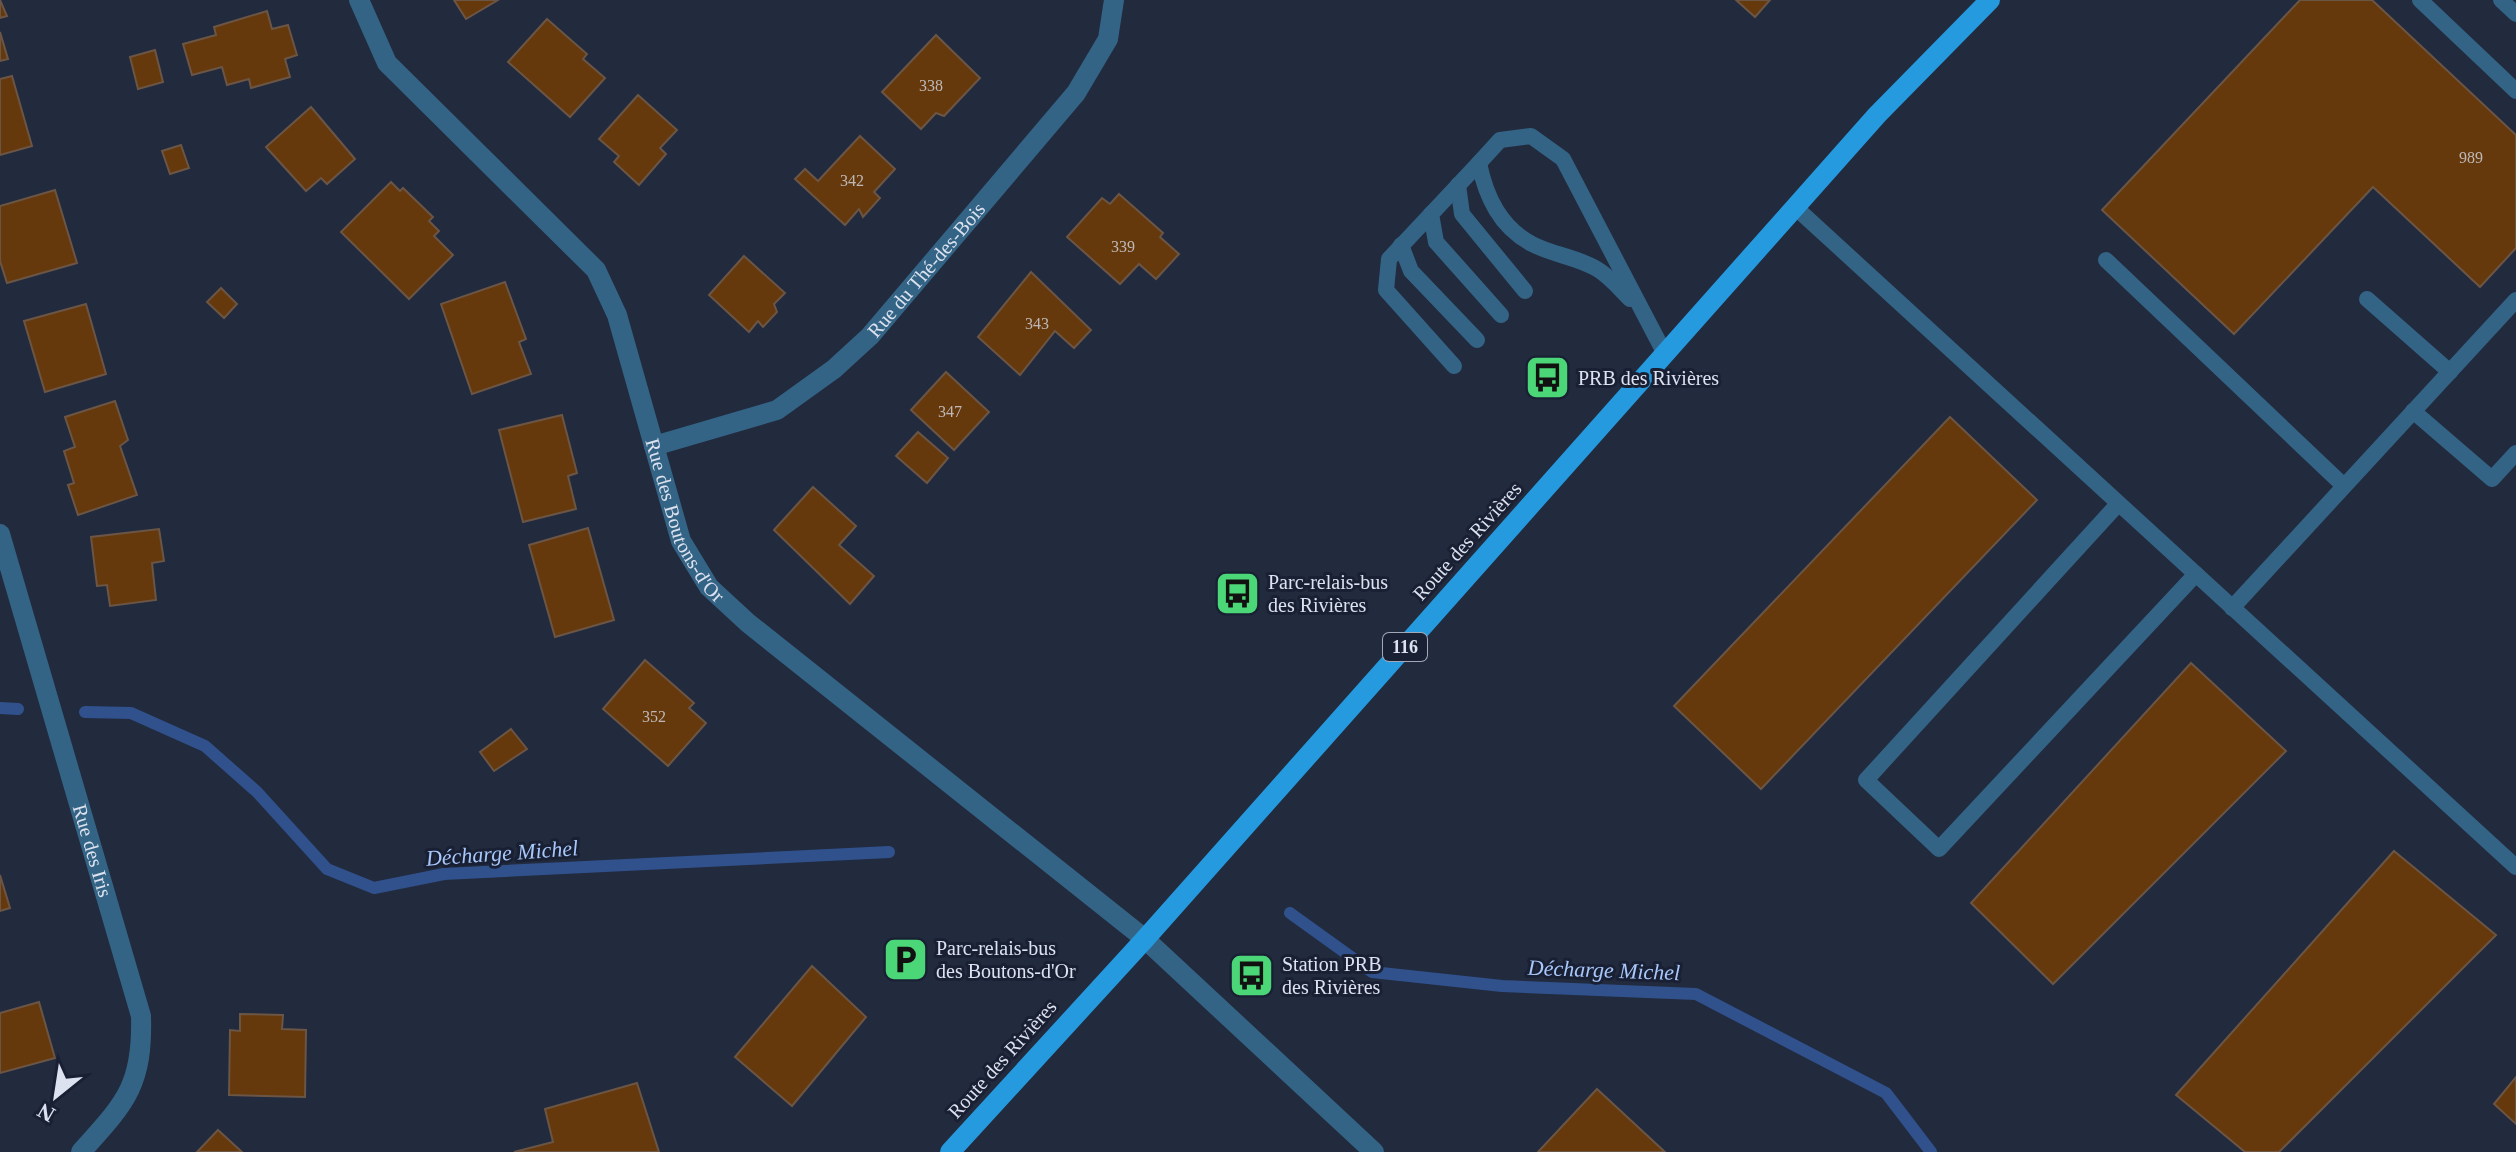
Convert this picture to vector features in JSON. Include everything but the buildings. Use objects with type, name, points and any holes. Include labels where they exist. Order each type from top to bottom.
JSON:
[{"type":"main road","name":"Route des Rivières","points":[[950,1152],[1145,939],[1877,115],[1990,0]]},
{"type":"street","name":"Rue des Boutons-d'Or","points":[[359,0],[387,63],[596,270],[617,315],[681,541],[709,587],[748,623],[1145,939],[1374,1152]]},
{"type":"street","name":"Rue du Thé-des-Bois","points":[[654,446],[777,410],[834,369],[870,336],[1076,93],[1108,39],[1114,0]]},
{"type":"street","name":"Rue des Iris","points":[[0,534],[141,1016],[142,1055],[126,1102],[81,1152]]},
{"type":"lane","points":[[2420,0],[2516,91]]},
{"type":"lane","points":[[2501,0],[2516,14]]},
{"type":"lane","points":[[1454,366],[1386,290],[1389,259],[1500,140],[1531,136],[1563,159],[1665,354]]},
{"type":"lane","points":[[1479,163],[1485,194],[1510,229],[1534,245],[1599,270],[1640,308]]},
{"type":"lane","points":[[1458,185],[1462,214],[1525,291]]},
{"type":"lane","points":[[1795,207],[2516,867]]},
{"type":"lane","points":[[1431,214],[1436,242],[1501,315]]},
{"type":"lane","points":[[1401,245],[1411,271],[1477,340]]},
{"type":"lane","points":[[2106,260],[2344,486]]},
{"type":"lane","points":[[2367,299],[2450,372]]},
{"type":"lane","points":[[2232,608],[2516,300]]},
{"type":"lane","points":[[2413,411],[2492,479],[2516,453]]},
{"type":"lane","points":[[2118,504],[1866,780],[1939,849],[2196,574]]},
{"type":"waterway","name":"Décharge Michel","points":[[0,708],[18,709]]},
{"type":"waterway","name":"Décharge Michel","points":[[85,712],[131,713],[205,746],[257,792],[327,869],[374,888],[444,874],[889,852]]},
{"type":"waterway","name":"Décharge Michel","points":[[1290,913],[1372,972],[1502,986],[1696,994],[1886,1093],[1931,1152]]},
{"type":"place","name":"PRB des Rivières","points":[[1547,378]]},
{"type":"place","name":"Parc-relais-bus des Rivières","points":[[1237,594]]},
{"type":"place","name":"Parc-relais-bus des Boutons-d'Or","points":[[905,959]]},
{"type":"place","name":"Station PRB des Rivières","points":[[1251,976]]}]
